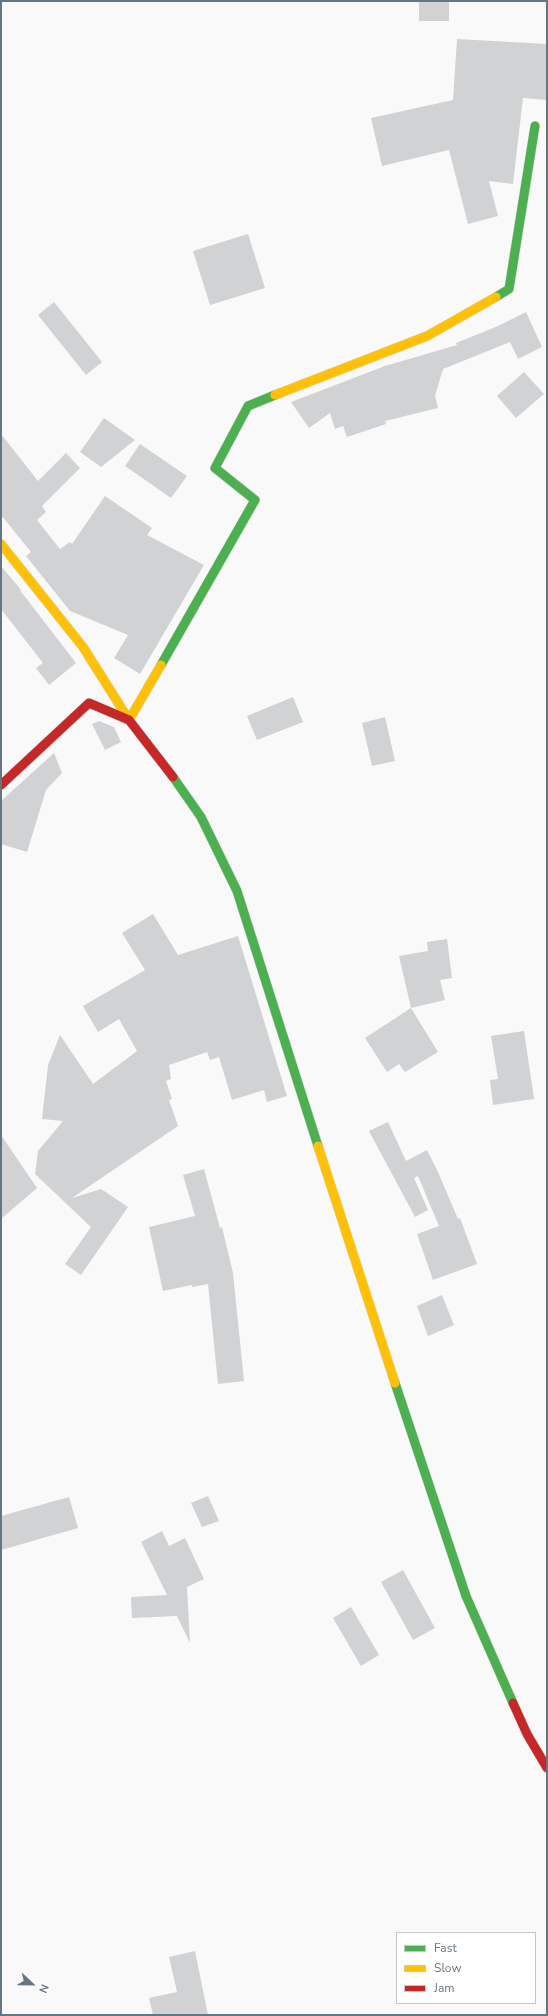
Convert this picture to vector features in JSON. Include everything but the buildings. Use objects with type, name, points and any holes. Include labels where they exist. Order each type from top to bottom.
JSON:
[{"type":"street","points":[[128,720],[255,500],[215,468],[248,406],[427,336],[508,289],[535,126]]},
{"type":"street","points":[[1,544],[83,647],[128,720],[153,749],[201,817],[237,891],[375,1325],[466,1596],[527,1734],[547,1768]]},
{"type":"street","points":[[1,785],[89,703],[128,720]]},
{"type":"traffic: fast","points":[[496,297],[509,289],[535,126]]},
{"type":"traffic: fast","points":[[161,665],[255,500],[215,468],[248,406],[275,395]]},
{"type":"traffic: fast","points":[[173,777],[201,817],[237,891],[318,1146]]},
{"type":"traffic: fast","points":[[395,1383],[466,1596],[513,1703]]},
{"type":"traffic: slow","points":[[275,395],[427,336],[496,297]]},
{"type":"traffic: slow","points":[[1,544],[83,647],[129,720],[161,665]]},
{"type":"traffic: slow","points":[[318,1146],[395,1383]]},
{"type":"traffic: jam","points":[[1,785],[89,703],[129,720],[173,777]]},
{"type":"traffic: jam","points":[[513,1703],[527,1734],[547,1768]]}]
